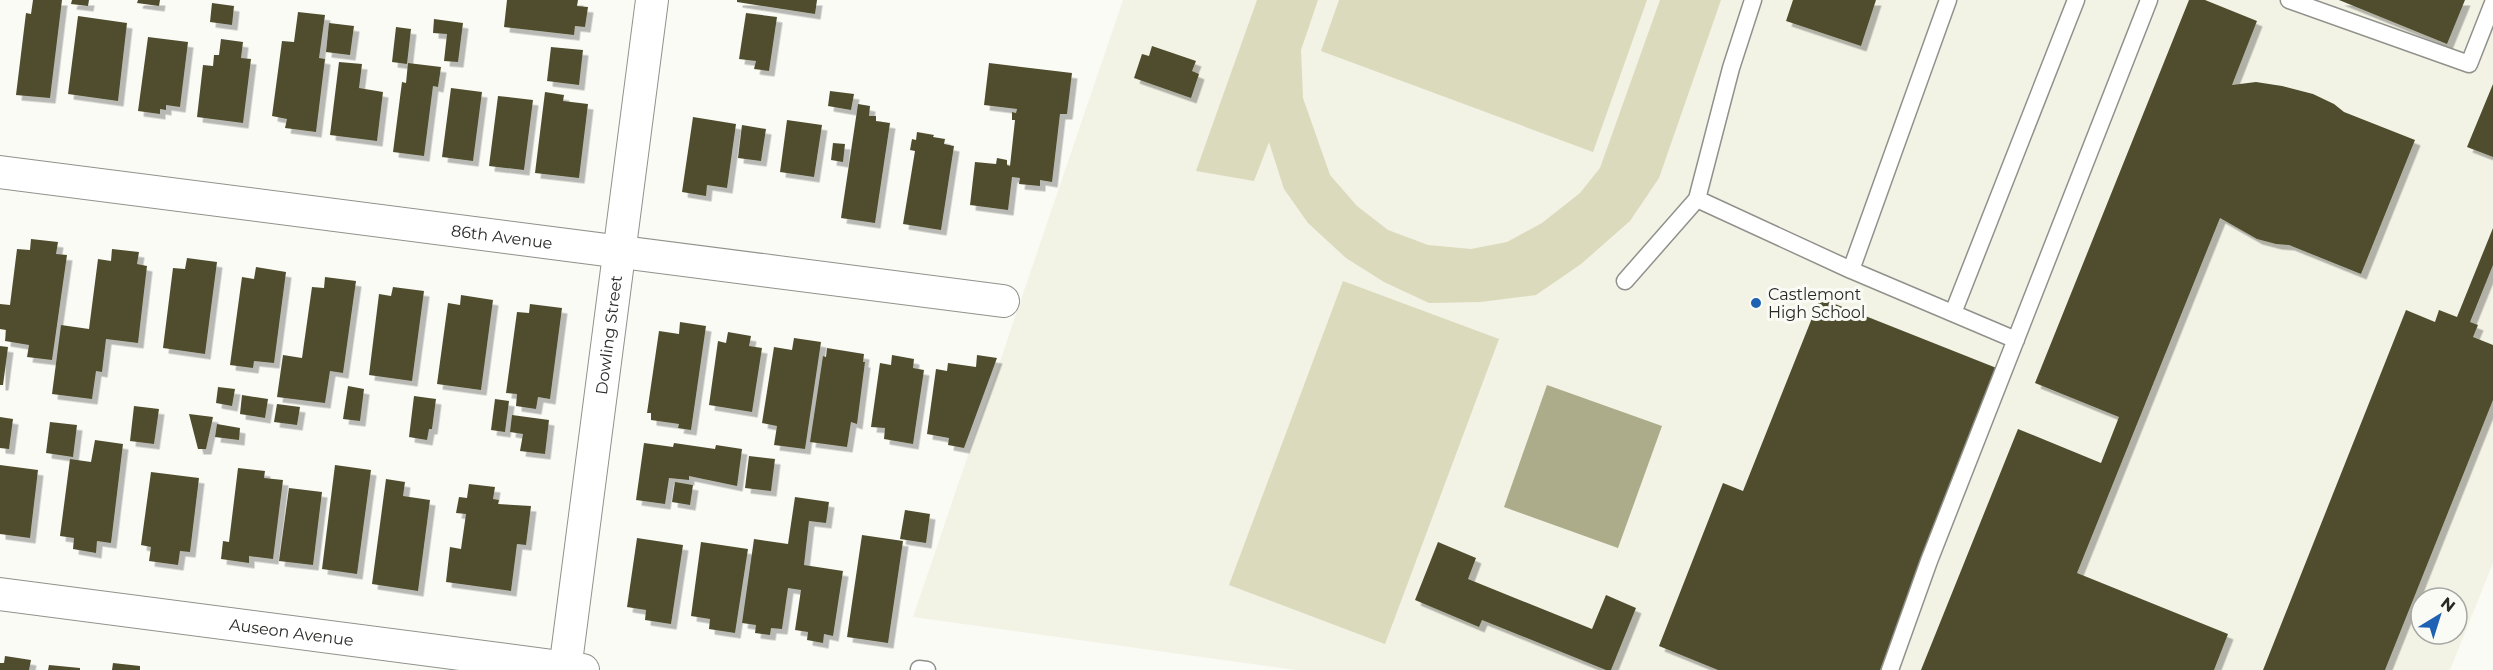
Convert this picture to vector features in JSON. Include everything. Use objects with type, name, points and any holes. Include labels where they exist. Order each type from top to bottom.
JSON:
[{"type":"street","name":"Dowling Street","points":[[571,669],[618,250],[652,0]]},
{"type":"street","name":"86th Avenue","points":[[0,172],[1003,301]]},
{"type":"street","name":"Auseon Avenue","points":[[0,594],[571,669]]},
{"type":"lane","points":[[1625,281],[1697,199],[1731,68],[1753,0]]},
{"type":"lane","points":[[1851,270],[1948,0]]},
{"type":"lane","points":[[1953,313],[2076,0]]},
{"type":"lane","points":[[1890,670],[1929,561],[2149,0]]},
{"type":"lane","points":[[2289,0],[2469,64],[2493,3]]},
{"type":"lane","points":[[1697,199],[1851,270],[2016,340]]},
{"type":"shaded area","name":"Castlemont High School","points":[[1123,0],[2493,0],[2493,563],[2469,623],[2469,586],[2409,586],[2409,646],[2460,646],[2450,670],[1296,670],[913,617]]},
{"type":"shaded area","points":[[1257,0],[1318,0],[1301,50],[1303,98],[1330,175],[1357,206],[1388,230],[1428,245],[1471,249],[1507,242],[1542,223],[1580,193],[1600,168],[1660,0],[1721,0],[1659,178],[1630,221],[1581,264],[1536,295],[1480,302],[1429,303],[1384,282],[1346,258],[1308,223],[1284,189],[1269,142],[1254,181],[1196,171]]},
{"type":"shaded area","points":[[1339,0],[1647,0],[1593,152],[1321,51]]},
{"type":"shaded area","points":[[1343,281],[1499,339],[1385,644],[1229,585]]},
{"type":"shaded area","points":[[1547,385],[1662,426],[1618,548],[1504,507]]},
{"type":"building","points":[[33,0],[62,0],[50,98],[16,95],[26,13],[31,14]]},
{"type":"building","points":[[72,0],[89,0],[88,6],[71,4]]},
{"type":"building","points":[[138,0],[160,0],[159,6],[137,3]]},
{"type":"building","points":[[507,0],[578,0],[577,6],[588,7],[585,27],[575,26],[574,35],[504,27]]},
{"type":"building","points":[[737,0],[817,0],[815,14],[737,2]]},
{"type":"building","points":[[1793,0],[1876,0],[1861,46],[1786,21]]},
{"type":"building","points":[[2189,0],[2205,0],[2257,21],[2232,85],[2256,82],[2313,94],[2334,104],[2344,112],[2415,140],[2361,274],[2289,245],[2257,239],[2220,218],[2077,573],[2228,634],[2214,670],[1921,670],[2018,429],[2101,463],[2119,417],[2035,383]]},
{"type":"building","points":[[2339,0],[2465,0],[2447,44]]},
{"type":"building","points":[[212,3],[234,6],[232,25],[210,22]]},
{"type":"building","points":[[298,12],[325,15],[319,58],[325,59],[316,132],[285,128],[287,119],[272,116],[282,41],[294,42]]},
{"type":"building","points":[[746,13],[777,17],[769,71],[754,69],[756,61],[739,59]]},
{"type":"building","points":[[78,16],[127,23],[118,101],[68,94]]},
{"type":"building","points":[[434,19],[463,23],[458,62],[444,61],[447,34],[433,33]]},
{"type":"building","points":[[329,23],[354,26],[350,55],[326,52]]},
{"type":"building","points":[[396,27],[411,29],[407,64],[392,62]]},
{"type":"building","points":[[148,37],[188,42],[180,107],[166,105],[166,110],[160,109],[160,114],[138,111]]},
{"type":"building","points":[[221,39],[243,42],[241,58],[251,59],[243,123],[197,117],[203,65],[213,66],[214,55],[219,55]]},
{"type":"building","points":[[1152,46],[1196,61],[1192,71],[1199,74],[1191,98],[1134,78],[1142,54],[1149,56]]},
{"type":"building","points":[[551,47],[583,50],[579,85],[547,81]]},
{"type":"building","points":[[339,62],[362,64],[359,88],[383,92],[377,141],[330,135]]},
{"type":"building","points":[[408,63],[441,67],[438,87],[433,86],[424,156],[393,152],[402,82],[406,83]]},
{"type":"building","points":[[989,63],[1072,73],[1067,114],[1060,114],[1052,182],[1040,180],[1040,186],[1019,184],[1020,178],[1012,177],[1008,210],[970,205],[975,162],[996,164],[997,158],[1007,160],[1007,165],[1010,166],[1015,120],[1012,120],[1012,112],[1016,113],[1017,109],[984,105]]},
{"type":"building","points":[[2493,84],[2493,157],[2467,147]]},
{"type":"building","points":[[451,88],[482,92],[473,161],[442,157]]},
{"type":"building","points":[[830,91],[854,94],[851,110],[828,106]]},
{"type":"building","points":[[545,92],[564,95],[563,101],[588,104],[579,178],[535,173]]},
{"type":"building","points":[[498,96],[533,100],[524,170],[489,166]]},
{"type":"building","points":[[858,104],[870,106],[869,116],[876,116],[876,121],[890,123],[875,223],[841,218]]},
{"type":"building","points":[[693,117],[736,124],[727,188],[707,185],[706,196],[682,192]]},
{"type":"building","points":[[787,120],[822,125],[814,177],[780,172]]},
{"type":"building","points":[[742,125],[766,129],[761,161],[738,158]]},
{"type":"building","points":[[917,132],[945,139],[944,144],[954,146],[941,230],[903,224],[915,151],[910,150],[912,139],[916,140]]},
{"type":"building","points":[[833,143],[845,144],[843,162],[831,160]]},
{"type":"building","points":[[2493,228],[2493,265],[2470,322],[2478,325],[2473,337],[2493,345],[2493,400],[2419,586],[2409,586],[2409,610],[2385,670],[2263,670],[2406,310],[2435,322],[2439,310],[2457,317]]},
{"type":"building","points":[[31,239],[58,242],[56,254],[67,255],[52,360],[27,357],[29,345],[5,341],[6,330],[0,329],[0,304],[10,305],[17,249],[30,250]]},
{"type":"building","points":[[112,249],[139,252],[137,264],[147,266],[138,343],[106,339],[102,372],[96,371],[92,399],[52,394],[61,325],[89,329],[98,259],[111,261]]},
{"type":"building","points":[[187,258],[217,262],[205,354],[163,348],[173,268],[185,269]]},
{"type":"building","points":[[256,267],[286,272],[274,363],[254,361],[253,368],[230,365],[242,277],[254,279]]},
{"type":"building","points":[[325,277],[356,281],[343,373],[330,371],[325,403],[277,397],[283,355],[302,358],[312,287],[324,288]]},
{"type":"building","points":[[393,287],[424,291],[412,381],[369,375],[379,294],[391,296]]},
{"type":"building","points":[[461,295],[493,300],[481,390],[437,384],[448,303],[460,305]]},
{"type":"building","points":[[1820,298],[1999,369],[1880,670],[1718,670],[1659,646],[1723,483],[1743,491]]},
{"type":"building","points":[[530,304],[562,308],[550,399],[538,397],[536,409],[516,406],[517,394],[506,393],[517,312],[529,313]]},
{"type":"building","points":[[680,322],[706,326],[691,430],[678,428],[679,424],[651,420],[651,413],[647,413],[659,331],[679,334]]},
{"type":"building","points":[[728,332],[751,336],[749,346],[762,348],[752,412],[709,405],[718,341],[726,343]]},
{"type":"building","points":[[794,338],[821,342],[805,449],[774,445],[777,426],[762,423],[774,347],[792,350]]},
{"type":"building","points":[[0,346],[8,347],[3,385],[0,385]]},
{"type":"building","points":[[827,348],[864,354],[857,424],[851,422],[847,447],[810,442],[823,356],[826,357]]},
{"type":"building","points":[[892,355],[914,359],[913,368],[924,370],[913,444],[884,439],[885,428],[871,427],[880,363],[891,365]]},
{"type":"building","points":[[977,355],[997,358],[964,448],[948,445],[949,438],[927,434],[936,369],[947,371],[948,363],[976,367]]},
{"type":"building","points":[[348,386],[364,389],[360,421],[343,419]]},
{"type":"building","points":[[218,387],[235,389],[232,406],[216,403]]},
{"type":"building","points":[[242,395],[268,399],[265,418],[240,414]]},
{"type":"building","points":[[414,396],[436,399],[432,429],[429,429],[427,440],[409,437]]},
{"type":"building","points":[[495,399],[509,401],[505,432],[491,430]]},
{"type":"building","points":[[277,404],[300,407],[297,425],[274,422]]},
{"type":"building","points":[[134,406],[159,409],[154,444],[130,441]]},
{"type":"building","points":[[189,414],[213,417],[206,449],[198,449]]},
{"type":"building","points":[[512,415],[549,420],[545,454],[520,451],[523,434],[510,432]]},
{"type":"building","points":[[0,417],[13,419],[9,449],[0,448]]},
{"type":"building","points":[[50,422],[77,425],[73,457],[46,453]]},
{"type":"building","points":[[217,424],[240,428],[239,440],[215,437]]},
{"type":"building","points":[[95,440],[123,444],[111,543],[97,541],[96,553],[73,549],[74,538],[60,536],[70,459],[91,462]]},
{"type":"building","points":[[644,443],[673,447],[674,443],[715,449],[716,445],[742,449],[737,486],[689,476],[689,480],[669,478],[665,504],[636,500]]},
{"type":"building","points":[[749,456],[775,459],[771,491],[745,488]]},
{"type":"building","points":[[0,465],[38,470],[30,538],[0,534]]},
{"type":"building","points":[[335,465],[371,470],[357,574],[322,569]]},
{"type":"building","points":[[238,468],[265,471],[264,478],[283,480],[273,559],[249,556],[249,563],[221,559],[223,541],[229,542]]},
{"type":"building","points":[[151,472],[199,478],[190,552],[180,551],[178,565],[149,561],[151,547],[141,545]]},
{"type":"building","points":[[386,479],[405,482],[403,496],[430,500],[418,591],[372,584]]},
{"type":"building","points":[[675,482],[693,485],[690,505],[672,502]]},
{"type":"building","points":[[469,484],[495,487],[493,499],[499,500],[498,504],[531,506],[526,545],[517,544],[511,591],[446,582],[450,547],[461,549],[466,514],[456,513],[459,497],[467,498]]},
{"type":"building","points":[[289,488],[322,492],[313,565],[279,561]]},
{"type":"building","points":[[795,497],[829,502],[826,523],[809,521],[804,565],[843,571],[833,636],[824,634],[823,643],[807,640],[808,632],[795,630],[801,590],[788,588],[782,629],[771,628],[770,635],[755,633],[756,625],[742,623],[754,539],[788,544]]},
{"type":"building","points":[[905,510],[930,514],[926,543],[900,539]]},
{"type":"building","points":[[862,535],[903,541],[888,643],[847,637]]},
{"type":"building","points":[[637,538],[683,545],[671,624],[645,620],[646,610],[627,607]]},
{"type":"building","points":[[701,542],[748,549],[735,633],[709,629],[710,619],[691,616]]},
{"type":"building","points":[[1438,542],[1476,558],[1468,579],[1592,629],[1606,595],[1636,608],[1611,670],[1606,670],[1482,620],[1479,627],[1415,600]]},
{"type":"building","points":[[5,656],[31,660],[29,670],[0,670],[0,663],[4,663]]},
{"type":"building","points":[[113,663],[140,666],[140,670],[112,670]]},
{"type":"building","points":[[49,665],[80,668],[80,670],[48,670]]},
{"type":"place","name":"Castlemont High School","points":[[1756,303]]}]
